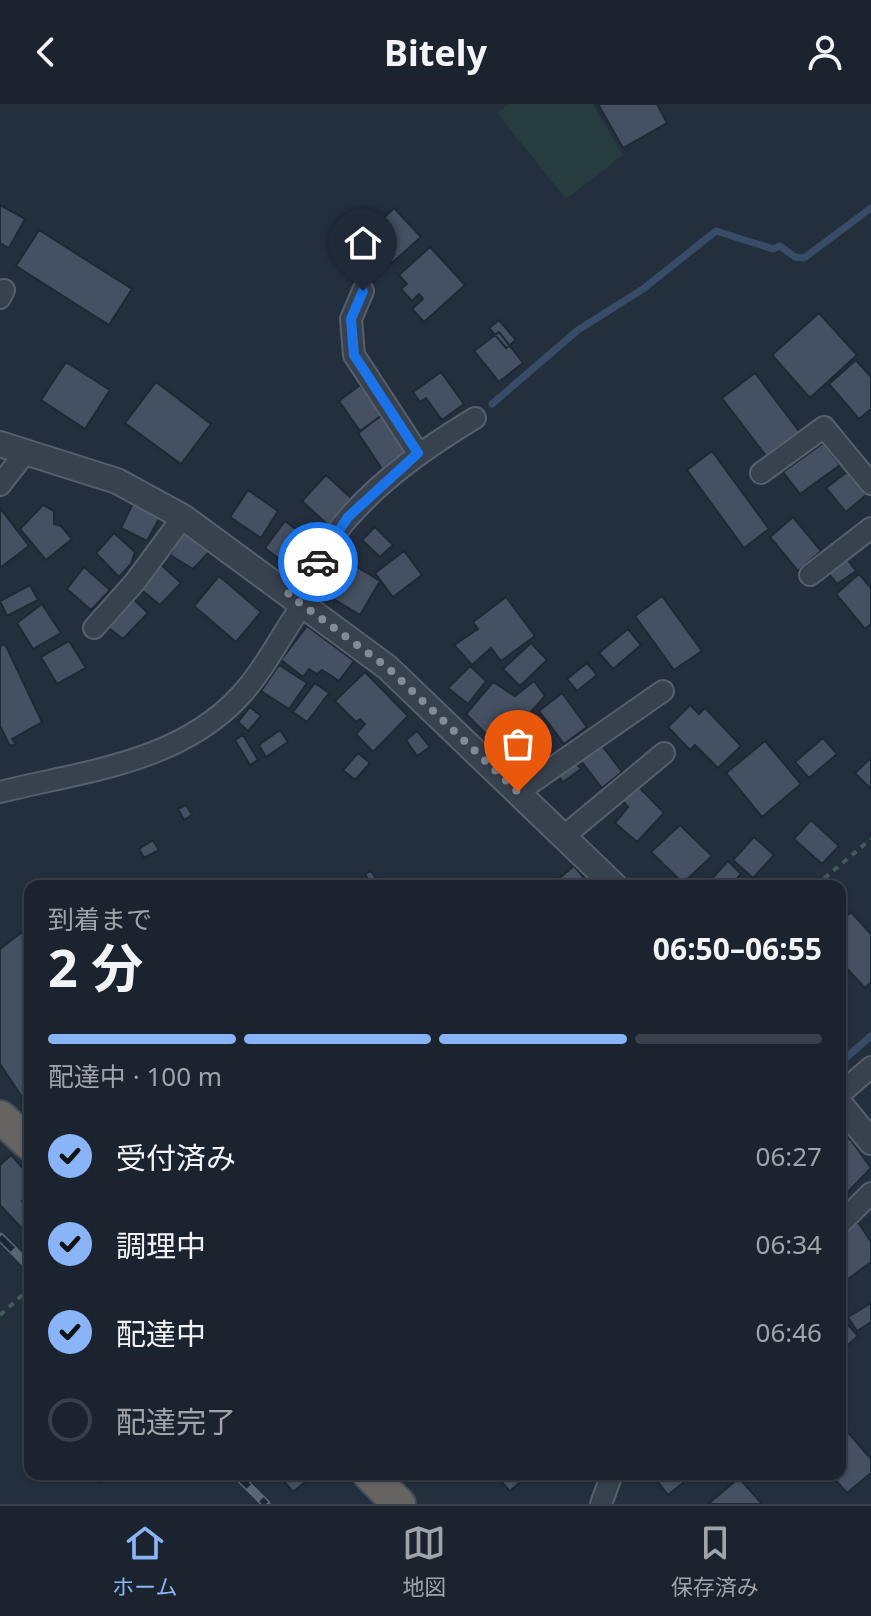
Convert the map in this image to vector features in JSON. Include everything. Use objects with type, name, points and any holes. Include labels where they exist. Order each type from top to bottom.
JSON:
[{"type":"highway","points":[[0,1117],[24,1139]]},
{"type":"highway","points":[[375,1480],[399,1504]]},
{"type":"street","points":[[363,291],[351,319],[354,355],[418,453]]},
{"type":"street","points":[[0,792],[102,766],[128,764],[157,754],[198,729],[240,696],[295,599],[348,517],[418,453],[475,418]]},
{"type":"street","points":[[761,473],[824,427],[871,484]]},
{"type":"street","points":[[0,444],[117,481],[183,517],[387,667],[609,880]]},
{"type":"street","points":[[0,485],[25,453]]},
{"type":"street","points":[[94,628],[135,582],[183,517]]},
{"type":"street","points":[[810,575],[871,528]]},
{"type":"street","points":[[518,792],[663,691]]},
{"type":"street","points":[[563,837],[664,753]]},
{"type":"street","points":[[846,1089],[871,1067]]},
{"type":"street","points":[[846,1111],[871,1142]]},
{"type":"street","points":[[846,1218],[871,1193]]},
{"type":"street","points":[[601,1504],[610,1480]]},
{"type":"path","points":[[822,880],[871,839]]},
{"type":"path","points":[[0,1315],[24,1294]]},
{"type":"green space","points":[[509,104],[593,104],[623,155],[566,199],[497,113]]},
{"type":"building","points":[[598,104],[657,104],[667,123],[623,148]]},
{"type":"building","points":[[0,205],[25,219],[9,248],[0,243]]},
{"type":"building","points":[[394,208],[421,237],[392,263],[366,235]]},
{"type":"building","points":[[39,230],[132,289],[109,325],[16,266]]},
{"type":"building","points":[[430,247],[465,285],[424,322],[412,309],[423,299],[419,294],[412,301],[401,289],[407,284],[399,275]]},
{"type":"building","points":[[819,313],[857,355],[810,398],[772,355]]},
{"type":"building","points":[[499,320],[516,340],[506,348],[489,328]]},
{"type":"building","points":[[499,332],[523,363],[499,382],[474,351]]},
{"type":"building","points":[[856,360],[871,377],[871,409],[859,419],[829,384]]},
{"type":"building","points":[[66,362],[110,390],[85,429],[41,400]]},
{"type":"building","points":[[441,372],[464,404],[442,420],[426,398],[420,402],[413,392]]},
{"type":"building","points":[[755,373],[802,435],[769,460],[722,398]]},
{"type":"building","points":[[156,382],[211,424],[181,464],[125,423]]},
{"type":"building","points":[[360,385],[385,413],[360,431],[339,401]]},
{"type":"building","points":[[385,413],[409,449],[382,469],[358,433]]},
{"type":"building","points":[[823,443],[840,465],[800,494],[783,472]]},
{"type":"building","points":[[712,451],[769,529],[744,548],[687,470]]},
{"type":"building","points":[[847,472],[866,495],[846,512],[826,488]]},
{"type":"building","points":[[326,475],[353,500],[329,526],[302,501]]},
{"type":"building","points":[[248,490],[278,511],[261,538],[230,517]]},
{"type":"building","points":[[135,499],[160,517],[147,541],[121,528]]},
{"type":"building","points":[[43,505],[54,511],[54,524],[61,526],[72,539],[46,560],[20,529]]},
{"type":"building","points":[[0,508],[29,546],[0,568]]},
{"type":"building","points":[[793,517],[821,551],[798,571],[770,537]]},
{"type":"building","points":[[285,521],[314,543],[294,570],[265,548]]},
{"type":"building","points":[[375,527],[393,545],[380,557],[362,540]]},
{"type":"building","points":[[182,532],[212,549],[193,569],[170,555]]},
{"type":"building","points":[[114,533],[135,552],[131,564],[119,577],[96,553]]},
{"type":"building","points":[[404,551],[422,575],[393,597],[375,573]]},
{"type":"building","points":[[339,556],[380,581],[360,615],[319,590]]},
{"type":"building","points":[[845,556],[856,571],[837,584],[826,570]]},
{"type":"building","points":[[159,563],[181,583],[160,605],[139,588]]},
{"type":"building","points":[[84,567],[110,590],[91,610],[67,589]]},
{"type":"building","points":[[859,574],[871,588],[871,624],[865,629],[836,594]]},
{"type":"building","points":[[219,576],[261,612],[236,642],[194,606]]},
{"type":"building","points":[[30,585],[38,600],[7,616],[0,601]]},
{"type":"building","points":[[129,595],[148,613],[123,639],[101,622]]},
{"type":"building","points":[[662,596],[702,651],[674,670],[635,616]]},
{"type":"building","points":[[506,597],[535,636],[501,661],[491,648],[472,665],[454,645],[478,629],[473,622]]},
{"type":"building","points":[[42,604],[61,633],[33,649],[17,623]]},
{"type":"building","points":[[307,626],[354,661],[339,681],[322,670],[317,674],[309,669],[303,677],[281,660]]},
{"type":"building","points":[[628,629],[641,645],[613,669],[599,653]]},
{"type":"building","points":[[69,641],[86,668],[57,684],[41,657]]},
{"type":"building","points":[[531,643],[547,660],[520,686],[503,669]]},
{"type":"building","points":[[5,644],[42,722],[12,739],[16,744],[10,746],[0,726],[0,646]]},
{"type":"building","points":[[587,663],[597,675],[577,691],[567,679]]},
{"type":"building","points":[[279,665],[307,683],[289,709],[261,691]]},
{"type":"building","points":[[470,666],[486,681],[468,704],[448,688]]},
{"type":"building","points":[[365,672],[408,716],[373,752],[356,734],[365,724],[360,719],[356,722],[335,701]]},
{"type":"building","points":[[534,681],[545,696],[500,748],[466,714],[493,682],[515,696]]},
{"type":"building","points":[[315,683],[329,693],[307,722],[293,712]]},
{"type":"building","points":[[562,693],[587,727],[564,744],[539,711]]},
{"type":"building","points":[[690,705],[699,714],[705,708],[741,746],[718,768],[695,745],[690,750],[668,727]]},
{"type":"building","points":[[250,707],[261,716],[248,731],[238,722]]},
{"type":"building","points":[[280,730],[288,742],[266,757],[259,745]]},
{"type":"building","points":[[417,731],[430,747],[417,756],[406,740]]},
{"type":"building","points":[[243,735],[258,760],[250,765],[235,740]]},
{"type":"building","points":[[823,738],[837,754],[809,778],[795,762]]},
{"type":"building","points":[[598,740],[622,772],[602,788],[577,756]]},
{"type":"building","points":[[765,741],[801,784],[762,817],[726,773]]},
{"type":"building","points":[[358,753],[370,763],[355,780],[343,770]]},
{"type":"building","points":[[571,756],[581,769],[563,782],[554,770]]},
{"type":"building","points":[[871,758],[871,789],[855,773]]},
{"type":"building","points":[[636,784],[664,813],[637,842],[615,823],[628,807],[621,799]]},
{"type":"building","points":[[186,805],[192,815],[184,820],[178,809]]},
{"type":"building","points":[[811,820],[839,846],[822,864],[794,839]]},
{"type":"building","points":[[680,825],[712,856],[686,880],[680,880],[651,852]]},
{"type":"building","points":[[754,837],[774,855],[753,878],[733,860]]},
{"type":"building","points":[[153,840],[159,850],[144,858],[139,849]]},
{"type":"building","points":[[728,861],[741,874],[736,880],[711,880]]},
{"type":"building","points":[[574,866],[586,880],[557,880]]},
{"type":"building","points":[[371,871],[377,880],[368,880],[365,874]]},
{"type":"building","points":[[851,912],[871,934],[871,982],[865,988],[846,967],[846,917]]},
{"type":"building","points":[[24,931],[24,1100],[0,1064],[0,949]]},
{"type":"building","points":[[846,1137],[851,1140],[871,1168],[846,1194]]},
{"type":"building","points":[[11,1155],[24,1169],[24,1231],[0,1205],[0,1165]]},
{"type":"building","points":[[858,1222],[871,1242],[871,1262],[846,1281],[847,1241],[846,1231]]},
{"type":"building","points":[[871,1303],[871,1322],[857,1331],[848,1317]]},
{"type":"building","points":[[846,1323],[858,1336],[846,1347]]},
{"type":"building","points":[[846,1430],[871,1459],[871,1473],[847,1493],[835,1480],[846,1480]]},
{"type":"building","points":[[283,1480],[308,1480],[293,1492]]},
{"type":"building","points":[[500,1480],[522,1480],[510,1491]]},
{"type":"building","points":[[657,1480],[687,1480],[668,1495]]},
{"type":"building","points":[[737,1480],[741,1480],[762,1504],[708,1504]]},
{"type":"waterway","points":[[492,404],[578,330],[643,289],[716,231],[773,249],[780,246],[795,257],[804,258],[871,208]]},
{"type":"waterway","points":[[846,1058],[871,1036]]},
{"type":"railway","points":[[0,1237],[24,1261]]},
{"type":"railway","points":[[242,1480],[266,1504]]},
{"type":"way so far","points":[[318,562],[312,572],[288,594],[387,667],[518,792]]},
{"type":"route","points":[[318,562],[348,517],[418,453],[354,355],[351,319],[363,291]]}]
